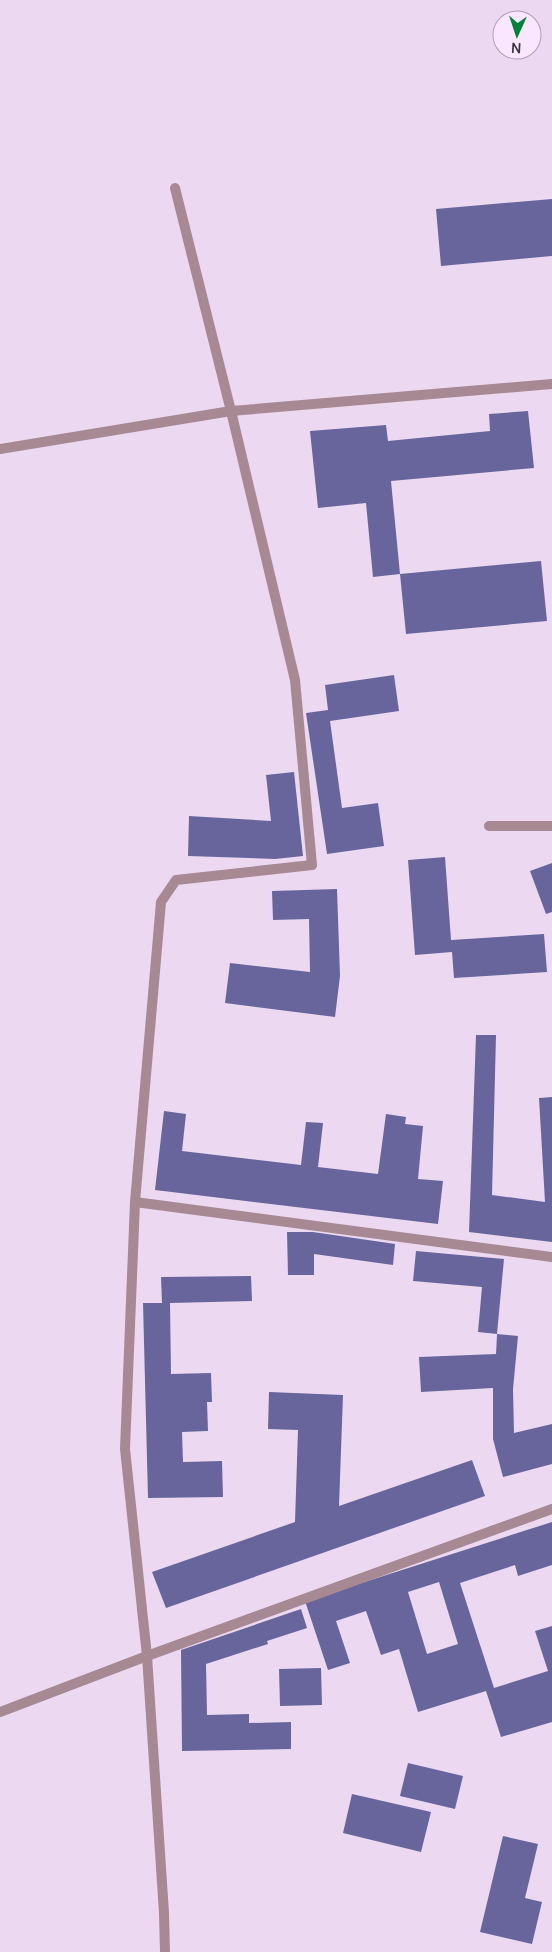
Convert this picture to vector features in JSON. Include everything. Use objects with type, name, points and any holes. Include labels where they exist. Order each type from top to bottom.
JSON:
[{"type":"street","points":[[165,1952],[147,1656],[125,1449],[134,1202],[161,902],[176,880],[312,866],[294,680],[231,411],[175,188]]},
{"type":"street","points":[[0,449],[231,411],[552,384]]},
{"type":"street","points":[[489,826],[552,826]]},
{"type":"street","points":[[134,1202],[552,1256]]},
{"type":"street","points":[[0,1712],[147,1656],[552,1509]]},
{"type":"building","points":[[552,199],[552,256],[441,266],[436,209]]},
{"type":"building","points":[[528,411],[534,468],[391,481],[400,574],[373,577],[366,503],[318,508],[310,431],[386,425],[388,441],[490,431],[489,414]]},
{"type":"building","points":[[541,561],[547,621],[406,634],[400,574]]},
{"type":"building","points":[[394,675],[399,711],[330,721],[342,808],[378,803],[384,846],[327,854],[306,713],[328,710],[325,685]]},
{"type":"building","points":[[294,772],[303,856],[275,859],[188,856],[189,816],[271,821],[266,775]]},
{"type":"building","points":[[445,857],[451,940],[544,934],[547,972],[454,978],[452,952],[415,955],[408,860]]},
{"type":"building","points":[[552,863],[552,912],[546,914],[530,871]]},
{"type":"building","points":[[337,889],[340,976],[335,1017],[225,1003],[230,963],[310,972],[309,919],[273,920],[272,891]]},
{"type":"building","points":[[476,1035],[496,1035],[492,1195],[545,1202],[539,1098],[552,1097],[552,1242],[469,1232]]},
{"type":"building","points":[[164,1111],[186,1114],[182,1151],[301,1165],[306,1122],[323,1123],[318,1167],[378,1174],[386,1114],[406,1117],[405,1124],[423,1126],[418,1179],[443,1181],[438,1224],[155,1190]]},
{"type":"building","points":[[287,1232],[313,1232],[395,1244],[393,1265],[314,1254],[314,1275],[288,1275]]},
{"type":"building","points":[[416,1251],[504,1259],[497,1334],[478,1332],[482,1287],[413,1281]]},
{"type":"building","points":[[251,1276],[252,1301],[170,1303],[171,1374],[211,1373],[212,1402],[207,1402],[208,1431],[182,1432],[183,1462],[222,1461],[223,1497],[148,1498],[143,1303],[162,1303],[161,1277]]},
{"type":"building","points":[[497,1334],[518,1336],[513,1389],[514,1433],[552,1424],[552,1464],[503,1477],[493,1439],[493,1388],[421,1392],[419,1357],[496,1354]]},
{"type":"building","points":[[269,1392],[343,1395],[339,1506],[472,1460],[485,1496],[166,1608],[152,1572],[295,1522],[298,1430],[268,1429]]},
{"type":"building","points":[[552,1522],[552,1565],[518,1576],[515,1565],[460,1583],[494,1688],[548,1671],[535,1631],[552,1626],[552,1722],[501,1737],[486,1691],[418,1712],[399,1649],[381,1655],[366,1611],[336,1621],[350,1663],[328,1670],[305,1601]],"holes":[[[439,1582],[458,1644],[427,1654],[408,1592]]]},
{"type":"building","points":[[301,1609],[307,1628],[267,1641],[268,1644],[206,1664],[207,1715],[249,1714],[249,1723],[291,1722],[291,1749],[182,1751],[181,1650]]},
{"type":"building","points":[[321,1668],[322,1705],[280,1706],[279,1669]]},
{"type":"building","points":[[408,1763],[463,1776],[455,1809],[400,1796]]},
{"type":"building","points":[[352,1794],[431,1812],[421,1852],[343,1833]]},
{"type":"building","points":[[503,1836],[538,1844],[525,1898],[542,1902],[532,1944],[480,1932]]}]
